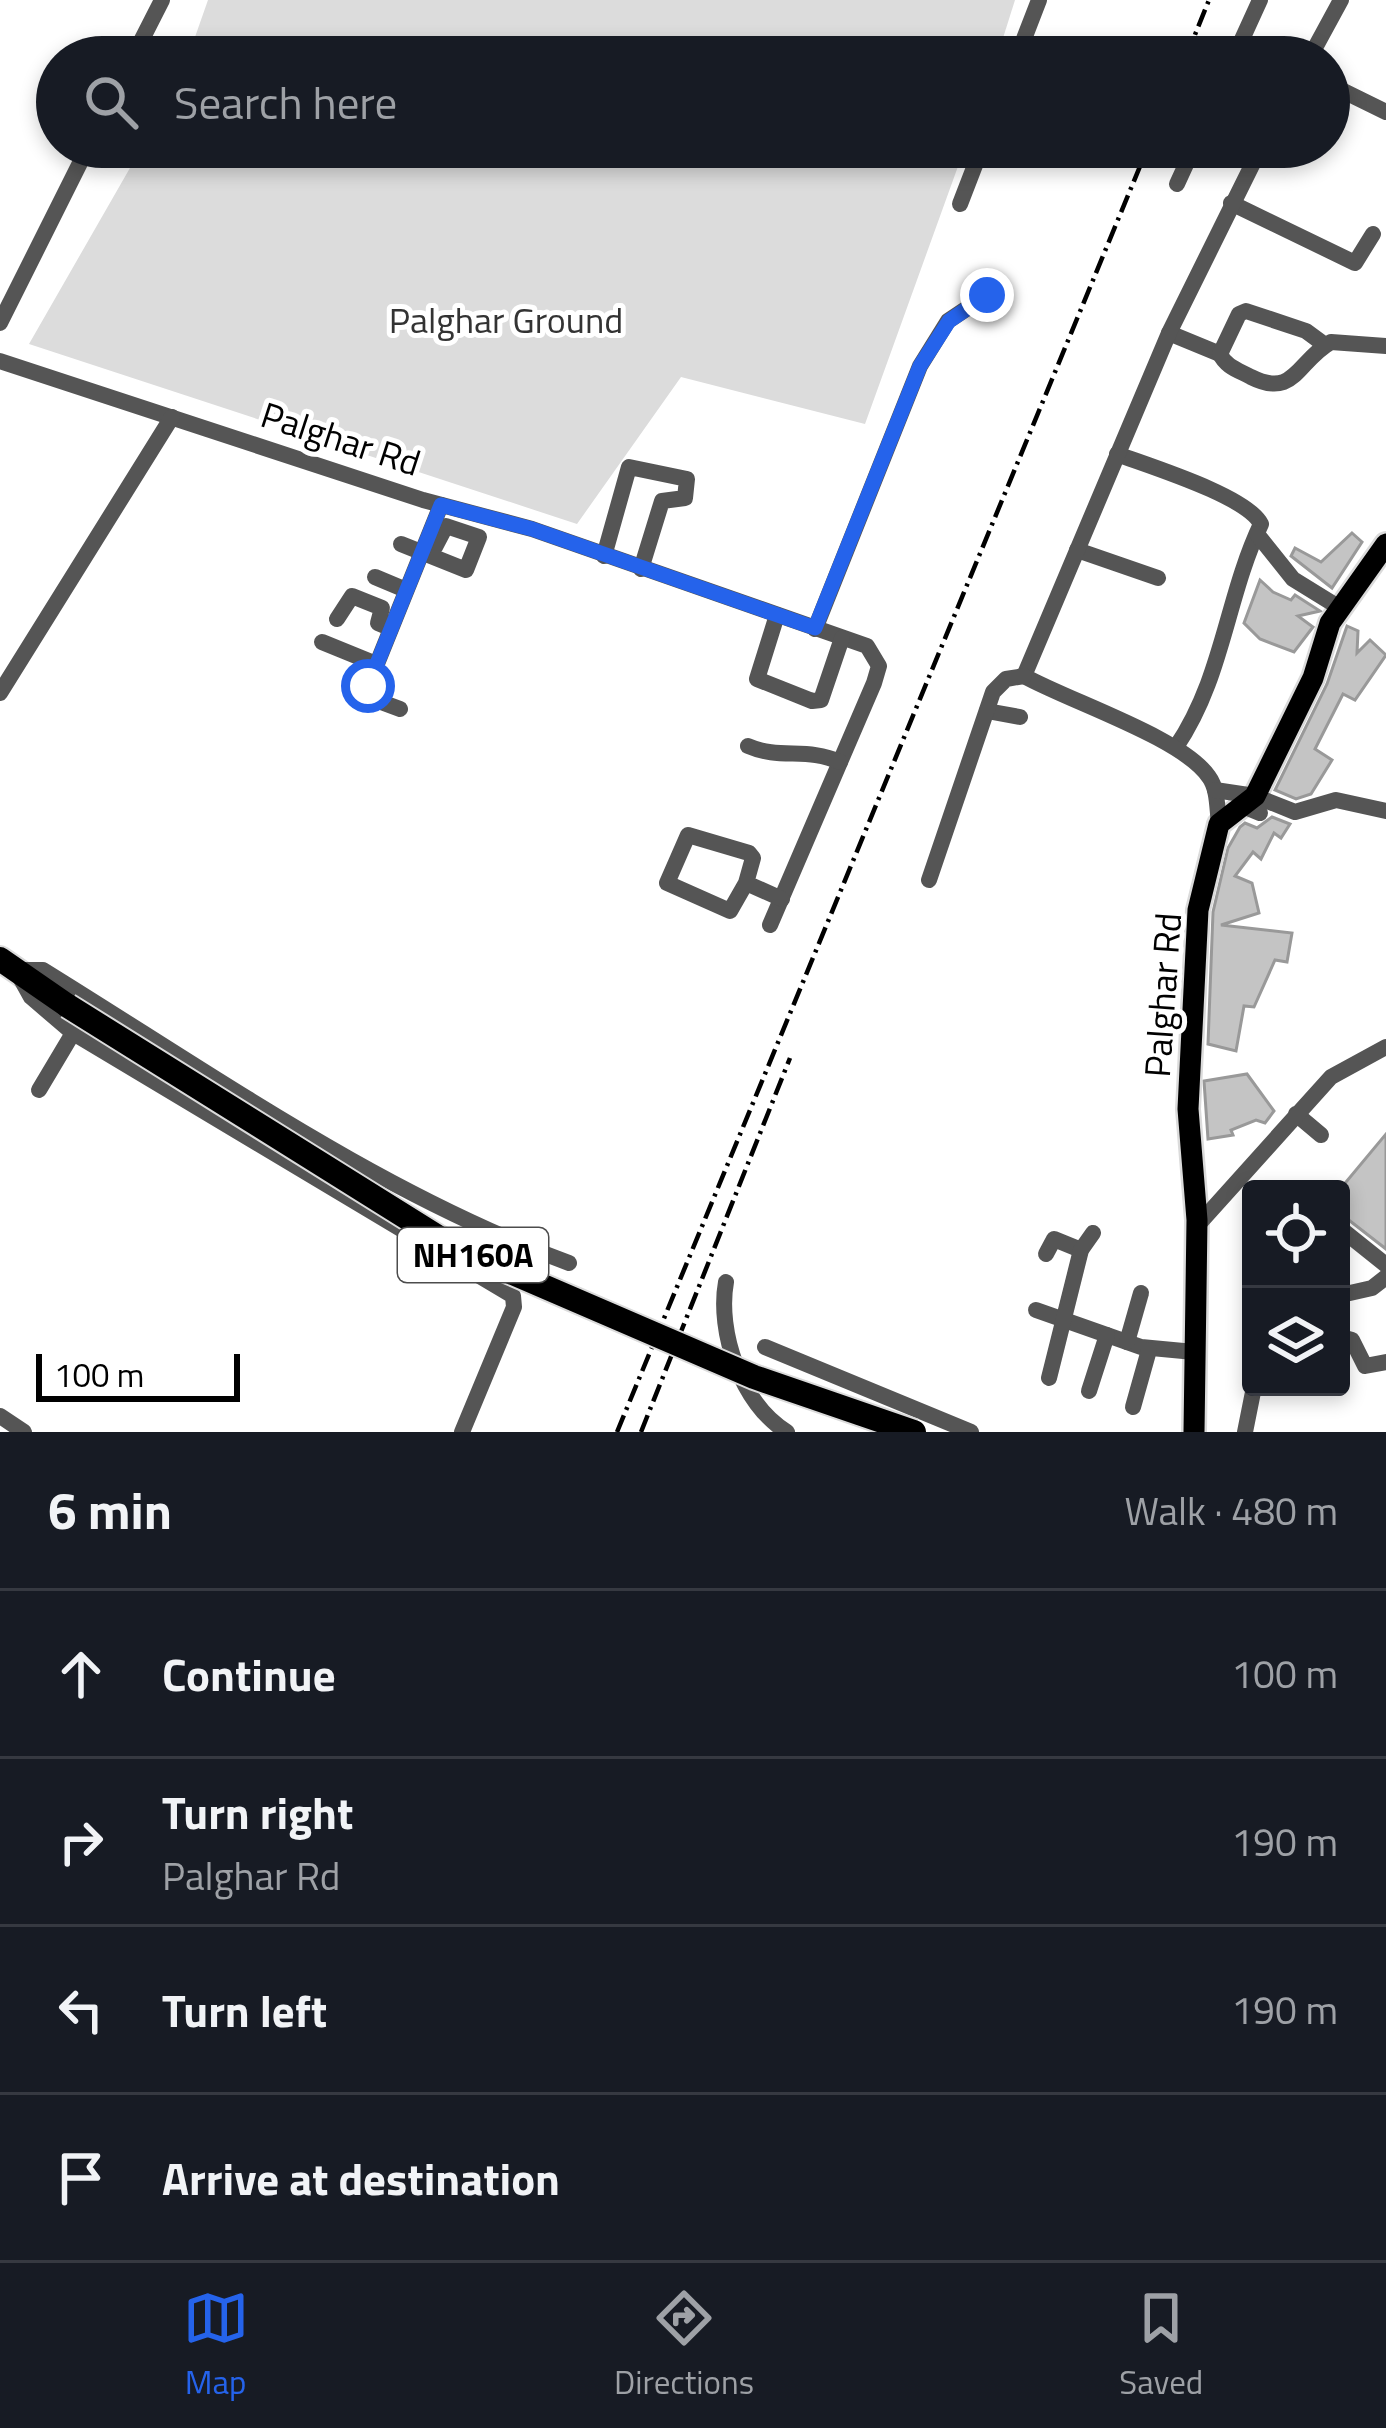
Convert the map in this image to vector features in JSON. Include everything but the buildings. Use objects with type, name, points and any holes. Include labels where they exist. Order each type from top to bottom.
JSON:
[{"type":"highway","name":"NH160A","points":[[8,965],[457,1249],[754,1377],[914,1432]]},
{"type":"main road","points":[[1219,824],[1252,805],[1313,678],[1340,608],[1386,544]]},
{"type":"main road","name":"Palghar Rd","points":[[1194,1432],[1197,1226],[1188,1109],[1198,910],[1219,824]]},
{"type":"street","points":[[144,36],[162,0]]},
{"type":"street","points":[[1025,36],[1039,0]]},
{"type":"street","points":[[1244,36],[1260,0]]},
{"type":"street","points":[[1321,36],[1341,0]]},
{"type":"street","points":[[1350,94],[1386,112]]},
{"type":"street","points":[[0,322],[77,168]]},
{"type":"street","points":[[960,204],[974,168]]},
{"type":"street","points":[[1178,184],[1185,168]]},
{"type":"street","points":[[929,880],[996,686],[1024,676],[1169,333],[1250,168]]},
{"type":"street","points":[[1231,203],[1355,263],[1373,234]]},
{"type":"street","points":[[815,628],[920,366],[949,321],[987,295]]},
{"type":"street","points":[[1220,354],[1238,314],[1246,311],[1306,331],[1325,346]]},
{"type":"street","points":[[1169,333],[1220,354],[1224,363],[1269,386],[1283,385],[1325,346],[1349,340],[1386,346]]},
{"type":"street","name":"Palghar Rd","points":[[0,361],[441,505],[532,529],[866,646],[879,666],[840,762]]},
{"type":"street","points":[[0,692],[172,417]]},
{"type":"street","points":[[1117,454],[1257,516],[1257,534],[1226,612],[1229,628],[1198,715],[1177,747]]},
{"type":"street","points":[[604,556],[628,467],[688,479],[685,498],[662,501],[641,569]]},
{"type":"street","points":[[380,630],[427,552],[441,505]]},
{"type":"street","points":[[1257,534],[1293,579],[1340,608]]},
{"type":"street","points":[[401,544],[427,552]]},
{"type":"street","points":[[1077,550],[1158,578]]},
{"type":"street","points":[[375,577],[406,590]]},
{"type":"street","points":[[337,619],[352,596],[382,608],[369,693],[400,709]]},
{"type":"street","points":[[777,615],[757,679],[812,701],[821,700],[842,638]]},
{"type":"street","points":[[322,642],[376,664]]},
{"type":"street","points":[[1024,676],[1074,704],[1177,747],[1209,776],[1215,790],[1252,805],[1295,812],[1336,800],[1386,811]]},
{"type":"street","points":[[987,711],[1020,717]]},
{"type":"street","points":[[748,746],[766,754],[815,751],[840,762],[770,925]]},
{"type":"street","name":"Palghar Rd","points":[[1215,790],[1219,824]]},
{"type":"street","points":[[688,835],[749,853],[753,859],[746,883],[730,910],[667,883],[688,835]]},
{"type":"street","points":[[746,883],[782,898]]},
{"type":"street","points":[[8,965],[31,997],[73,1033],[513,1296],[514,1307],[462,1432]]},
{"type":"street","points":[[8,965],[43,970],[384,1176],[493,1235],[569,1263]]},
{"type":"street","points":[[39,1090],[73,1033]]},
{"type":"street","points":[[1197,1226],[1331,1077],[1386,1047]]},
{"type":"street","points":[[1296,1114],[1321,1135]]},
{"type":"street","points":[[1049,1378],[1060,1319],[1081,1250],[1094,1233]]},
{"type":"street","points":[[1350,1236],[1385,1265],[1372,1288],[1350,1293]]},
{"type":"street","points":[[1046,1254],[1054,1239],[1081,1250]]},
{"type":"street","points":[[726,1282],[721,1308],[746,1388],[787,1432]]},
{"type":"street","points":[[1127,1342],[1141,1293]]},
{"type":"street","points":[[1036,1310],[1150,1349],[1195,1352]]},
{"type":"street","points":[[1090,1391],[1106,1335]]},
{"type":"street","points":[[1350,1339],[1365,1366],[1386,1362]]},
{"type":"street","points":[[765,1347],[971,1432]]},
{"type":"street","points":[[1133,1407],[1150,1349]]},
{"type":"street","points":[[1245,1432],[1252,1396]]},
{"type":"street","points":[[0,1416],[24,1432]]},
{"type":"green space","points":[[208,0],[1015,0],[1004,36],[195,36]]},
{"type":"green space","name":"Palghar Ground","points":[[130,168],[957,168],[865,424],[681,377],[577,524],[29,344]]},
{"type":"railway","points":[[1194,36],[1209,0]]},
{"type":"railway","points":[[617,1432],[1139,168]]},
{"type":"railway","points":[[641,1432],[790,1058]]},
{"type":"route","points":[[368,686],[441,505],[532,529],[815,628],[920,366],[949,321],[987,295]]}]
